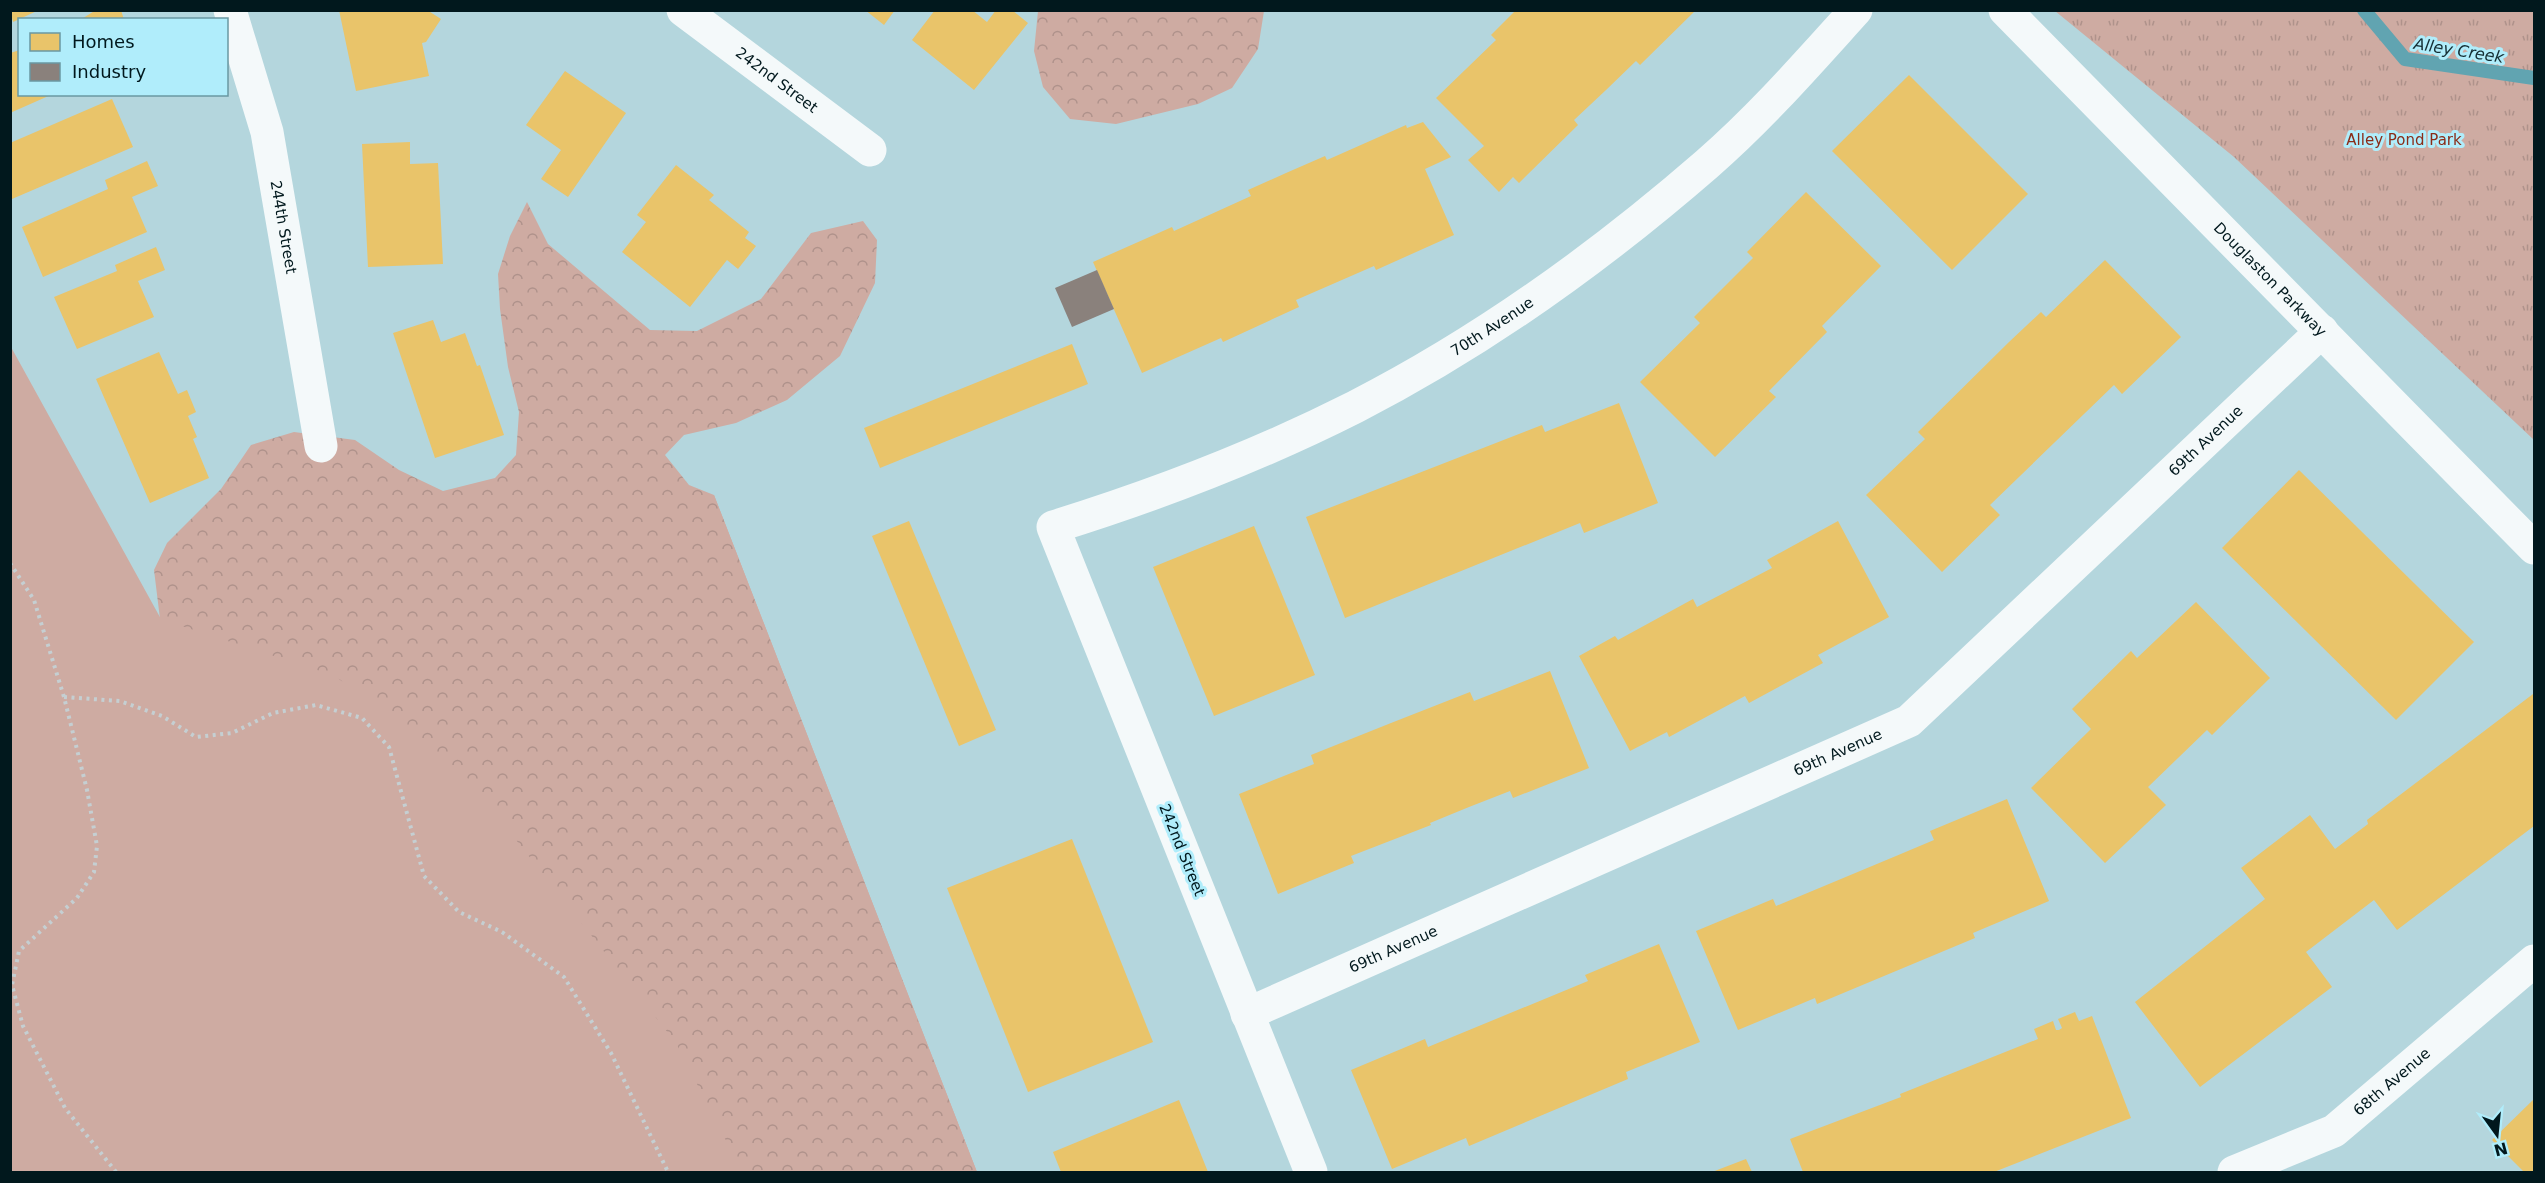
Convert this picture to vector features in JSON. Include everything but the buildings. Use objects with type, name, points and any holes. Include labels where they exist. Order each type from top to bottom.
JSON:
[{"type":"street","name":"244th Street","points":[[230,10],[267,132],[321,446]]},
{"type":"street","name":"242nd Street","points":[[683,10],[870,150]]},
{"type":"street","name":"70th Avenue","points":[[1053,527],[1127,504],[1251,456],[1356,406],[1457,349],[1554,286],[1707,164],[1778,96],[1856,10]]},
{"type":"street","name":"Douglaston Parkway","points":[[2005,10],[2535,548]]},
{"type":"street","name":"69th Avenue","points":[[1247,1014],[1909,721],[2322,331]]},
{"type":"street","name":"242nd Street","points":[[1053,527],[1311,1173]]},
{"type":"street","name":"68th Avenue","points":[[2234,1173],[2334,1131],[2535,961]]},
{"type":"path","points":[[10,563],[34,600],[64,697],[89,801],[97,846],[94,872],[77,898],[19,951],[12,985],[23,1026],[64,1108],[116,1173]]},
{"type":"path","points":[[64,697],[120,701],[162,716],[196,737],[232,733],[273,713],[316,705],[362,718],[389,747],[424,876],[459,912],[502,932],[564,977],[611,1053],[668,1173]]},
{"type":"green space","points":[[1038,10],[1264,11],[1258,49],[1232,88],[1198,104],[1116,124],[1070,119],[1043,87],[1034,51]]},
{"type":"green space","name":"Alley Pond Park","points":[[2055,11],[2534,11],[2534,440],[2234,157]]},
{"type":"green space","points":[[527,202],[548,244],[650,330],[697,331],[761,299],[811,233],[863,221],[877,240],[875,283],[840,356],[787,400],[736,423],[684,435],[665,455],[689,485],[714,495],[977,1172],[742,1172],[676,1043],[464,774],[335,676],[160,619],[154,570],[167,543],[221,489],[251,445],[294,432],[355,440],[399,470],[443,491],[495,478],[516,455],[519,412],[508,367],[498,274],[510,236]]},
{"type":"green space","points":[[11,347],[161,619],[714,495],[977,1172],[11,1172]]},
{"type":"waterway","name":"Alley Creek","points":[[2364,10],[2405,59],[2534,78]]}]
